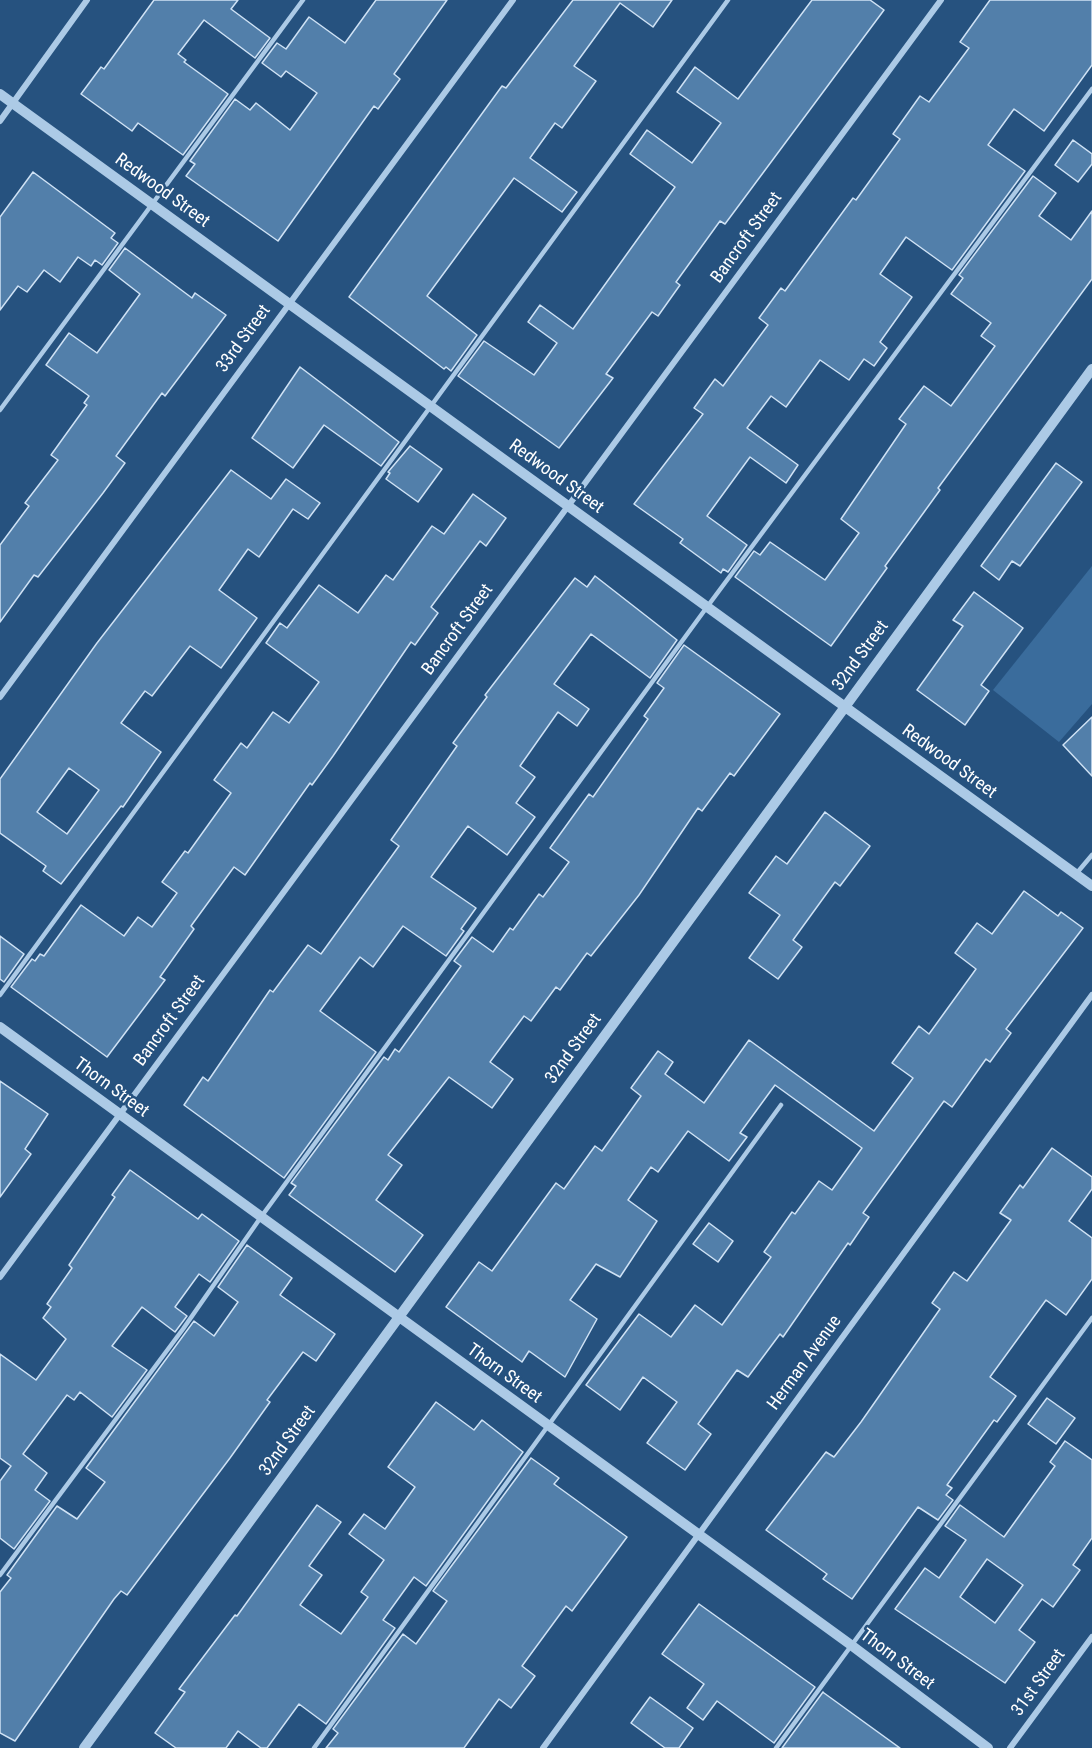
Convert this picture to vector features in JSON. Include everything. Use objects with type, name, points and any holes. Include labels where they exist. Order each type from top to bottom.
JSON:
[{"type":"street","points":[[0,121],[87,0]]},
{"type":"street","name":"33rd Street","points":[[0,697],[513,0]]},
{"type":"street","name":"Bancroft Street","points":[[0,1277],[941,0]]},
{"type":"street","name":"Redwood Street","points":[[0,94],[1092,886]]},
{"type":"street","name":"32nd Street","points":[[84,1748],[1092,369]]},
{"type":"street","name":"Herman Avenue","points":[[543,1748],[1092,995]]},
{"type":"street","name":"Thorn Street","points":[[0,1027],[851,1645],[987,1748]]},
{"type":"street","name":"31st Street","points":[[1010,1748],[1092,1637]]},
{"type":"lane","points":[[0,410],[303,0]]},
{"type":"lane","points":[[0,995],[728,0]]},
{"type":"lane","points":[[0,1575],[183,1329],[261,1217],[707,607],[1092,89]]},
{"type":"lane","points":[[1076,874],[1092,855]]},
{"type":"lane","points":[[314,1748],[546,1425],[781,1105]]},
{"type":"lane","points":[[776,1748],[1092,1318]]},
{"type":"shaded area","points":[[1092,566],[1092,704],[1059,742],[993,690]]},
{"type":"building","points":[[154,0],[238,0],[231,9],[270,38],[255,58],[204,20],[178,54],[186,60],[184,62],[228,94],[183,155],[138,123],[132,131],[81,94],[101,67],[104,69]]},
{"type":"building","points":[[376,0],[447,0],[394,74],[400,79],[378,109],[374,106],[278,241],[186,176],[195,164],[190,161],[235,99],[250,110],[256,103],[290,130],[317,93],[286,71],[281,77],[262,63],[277,43],[286,49],[309,17],[345,43]]},
{"type":"building","points":[[573,0],[672,0],[653,27],[620,3],[574,66],[596,81],[562,128],[555,123],[530,158],[577,192],[562,212],[514,178],[427,296],[477,335],[451,371],[446,367],[444,369],[349,297],[502,86],[506,88]]},
{"type":"building","points":[[812,0],[870,0],[884,10],[725,224],[720,221],[676,282],[680,285],[658,316],[652,312],[606,374],[613,378],[559,448],[458,376],[484,341],[534,375],[557,343],[528,322],[540,305],[573,329],[675,187],[630,154],[647,130],[692,163],[721,123],[677,92],[695,67],[738,99]]},
{"type":"building","points":[[990,0],[1092,0],[1092,65],[1044,131],[1014,109],[988,145],[1025,171],[952,270],[906,237],[880,274],[912,297],[880,342],[887,348],[874,366],[864,359],[849,380],[820,360],[786,407],[771,396],[747,428],[798,465],[786,483],[750,457],[707,516],[747,545],[728,572],[723,569],[721,573],[680,543],[683,539],[634,504],[703,414],[694,408],[715,379],[723,386],[768,325],[759,318],[781,288],[785,291],[853,198],[856,200],[900,139],[893,134],[920,96],[929,102],[969,48],[960,42]]},
{"type":"building","points":[[1073,140],[1092,154],[1092,164],[1078,182],[1055,165]]},
{"type":"building","points":[[33,172],[115,233],[111,238],[118,243],[102,265],[95,260],[91,266],[78,257],[60,282],[44,270],[27,292],[18,286],[0,310],[0,217]]},
{"type":"building","points":[[1033,176],[1056,193],[1039,216],[1071,240],[1092,211],[1092,279],[938,488],[940,490],[831,646],[735,577],[754,551],[760,555],[770,542],[825,580],[859,533],[841,519],[906,424],[899,419],[924,386],[951,406],[995,346],[981,336],[991,323],[951,294],[963,278],[959,275]]},
{"type":"building","points":[[125,248],[192,298],[195,293],[226,315],[165,396],[162,393],[116,456],[125,463],[103,493],[38,577],[34,575],[0,622],[0,545],[29,506],[25,503],[58,460],[51,455],[87,405],[84,403],[89,396],[46,365],[69,333],[97,353],[140,294],[109,270]]},
{"type":"building","points":[[300,367],[399,442],[381,466],[324,425],[293,468],[252,438]]},
{"type":"building","points":[[410,446],[442,469],[418,502],[386,479],[390,473],[388,472]]},
{"type":"building","points":[[1056,463],[1082,482],[1020,566],[1012,561],[999,580],[981,566]]},
{"type":"building","points":[[231,470],[271,499],[286,479],[320,503],[308,519],[293,509],[259,557],[248,549],[219,590],[257,618],[221,668],[190,646],[152,696],[145,691],[121,723],[161,752],[123,807],[121,806],[61,884],[43,871],[46,866],[0,833],[0,779],[97,643]],"holes":[[[69,768],[99,790],[67,834],[37,812]]]},
{"type":"building","points":[[473,494],[506,518],[486,546],[480,541],[431,607],[438,613],[415,645],[411,642],[333,756],[312,785],[310,783],[245,875],[234,867],[191,926],[194,929],[160,977],[165,980],[107,1057],[11,987],[32,959],[35,961],[40,954],[44,956],[81,905],[124,936],[138,917],[152,927],[177,893],[162,882],[185,851],[188,853],[231,793],[214,780],[241,743],[247,748],[273,712],[289,723],[319,682],[266,643],[280,623],[287,628],[319,585],[358,613],[386,575],[393,580],[432,526],[444,534]]},
{"type":"building","points":[[595,576],[677,640],[650,678],[591,634],[554,684],[589,709],[577,726],[558,712],[520,766],[535,777],[516,803],[535,817],[507,855],[468,826],[431,877],[476,908],[461,929],[464,931],[446,956],[403,926],[373,967],[360,957],[320,1011],[376,1052],[284,1178],[184,1105],[203,1077],[208,1081],[270,990],[273,992],[308,945],[321,954],[399,846],[391,840],[457,746],[453,743],[487,697],[485,695],[575,578],[587,587]]},
{"type":"building","points":[[974,592],[1023,628],[981,685],[989,691],[965,725],[917,690],[963,626],[953,620]]},
{"type":"building","points":[[684,645],[780,714],[734,776],[730,773],[702,811],[698,808],[639,895],[591,956],[587,953],[560,990],[556,987],[531,1021],[524,1016],[490,1062],[513,1079],[492,1108],[449,1077],[388,1155],[402,1165],[376,1200],[423,1235],[395,1272],[289,1195],[296,1186],[291,1183],[384,1057],[388,1060],[395,1049],[399,1052],[461,966],[454,961],[472,937],[493,952],[510,928],[513,930],[539,894],[543,897],[569,862],[550,848],[589,794],[593,797],[648,719],[644,716],[664,688],[657,683]]},
{"type":"building","points":[[1092,717],[1092,776],[1063,745]]},
{"type":"building","points":[[825,812],[870,846],[840,886],[835,882],[793,940],[802,947],[778,979],[749,958],[780,915],[749,893],[776,856],[787,864]]},
{"type":"building","points":[[1024,891],[1058,916],[1061,912],[1083,928],[1006,1029],[1011,1033],[990,1062],[986,1059],[952,1107],[944,1101],[863,1213],[869,1217],[850,1245],[848,1243],[783,1337],[780,1334],[748,1377],[737,1370],[698,1424],[711,1434],[685,1470],[647,1443],[677,1402],[643,1377],[620,1410],[586,1385],[639,1314],[671,1337],[695,1305],[722,1325],[771,1257],[764,1252],[792,1212],[795,1214],[819,1181],[832,1190],[862,1148],[775,1085],[740,1133],[747,1137],[729,1161],[688,1131],[658,1172],[651,1167],[628,1200],[657,1221],[620,1277],[596,1264],[570,1300],[597,1319],[565,1377],[529,1351],[522,1362],[446,1307],[479,1262],[492,1271],[556,1183],[564,1189],[595,1146],[602,1151],[641,1096],[631,1088],[658,1051],[673,1062],[665,1074],[704,1103],[749,1040],[874,1131],[913,1078],[892,1063],[919,1026],[929,1034],[976,969],[955,953],[977,923],[992,934]]},
{"type":"building","points":[[0,936],[24,954],[4,982],[0,979]]},
{"type":"building","points":[[0,1081],[48,1114],[25,1149],[31,1154],[0,1197]]},
{"type":"building","points":[[1052,1148],[1092,1177],[1092,1189],[1069,1221],[1092,1238],[1092,1279],[1066,1315],[1046,1300],[990,1377],[1016,1396],[997,1422],[994,1420],[947,1485],[952,1488],[946,1495],[953,1500],[938,1520],[918,1507],[852,1599],[823,1579],[827,1574],[766,1530],[826,1452],[834,1457],[861,1422],[940,1309],[932,1303],[954,1272],[967,1281],[1011,1220],[1000,1213],[1020,1185],[1023,1188]]},
{"type":"building","points":[[130,1170],[198,1219],[202,1214],[239,1241],[210,1282],[199,1274],[175,1307],[187,1316],[175,1332],[142,1307],[112,1346],[147,1370],[112,1417],[80,1392],[74,1400],[67,1395],[23,1454],[47,1473],[35,1490],[50,1501],[14,1549],[0,1538],[0,1481],[11,1466],[0,1458],[0,1354],[36,1380],[66,1339],[43,1318],[51,1307],[47,1304],[72,1268],[69,1265],[115,1197],[112,1195]]},
{"type":"building","points":[[709,1223],[733,1241],[718,1262],[693,1244]]},
{"type":"building","points":[[247,1245],[292,1278],[280,1295],[335,1334],[316,1361],[303,1352],[267,1400],[270,1402],[230,1458],[127,1595],[121,1591],[114,1599],[15,1741],[0,1733],[0,1592],[11,1578],[7,1575],[57,1506],[77,1519],[105,1482],[86,1468],[194,1321],[214,1336],[238,1302],[218,1287]]},
{"type":"building","points":[[1047,1398],[1075,1418],[1056,1444],[1028,1424]]},
{"type":"building","points":[[436,1402],[474,1430],[482,1420],[523,1452],[426,1586],[414,1577],[383,1620],[395,1628],[326,1724],[299,1704],[267,1748],[261,1748],[238,1731],[226,1748],[176,1748],[155,1733],[185,1692],[179,1689],[235,1615],[237,1616],[317,1505],[341,1522],[309,1566],[322,1575],[300,1605],[341,1634],[368,1597],[361,1592],[384,1560],[349,1534],[364,1514],[385,1529],[415,1487],[388,1467]]},
{"type":"building","points":[[1065,1441],[1092,1460],[1092,1538],[1073,1565],[1080,1570],[1053,1607],[1042,1599],[1019,1630],[1035,1642],[1005,1683],[895,1609],[925,1568],[939,1578],[966,1540],[945,1526],[960,1505],[1004,1537],[1055,1466],[1050,1462]],"holes":[[[987,1559],[1023,1585],[995,1623],[960,1597]]]},
{"type":"building","points":[[531,1458],[559,1478],[554,1484],[627,1537],[572,1611],[566,1606],[522,1666],[535,1676],[511,1708],[499,1699],[464,1748],[326,1748],[338,1733],[333,1729],[403,1634],[416,1644],[447,1601],[433,1591]]},
{"type":"building","points":[[699,1604],[815,1687],[774,1743],[717,1701],[703,1720],[687,1708],[704,1684],[662,1654]]},
{"type":"building","points":[[824,1693],[900,1748],[782,1748]]},
{"type":"building","points":[[650,1697],[693,1728],[679,1748],[665,1748],[631,1723]]}]
